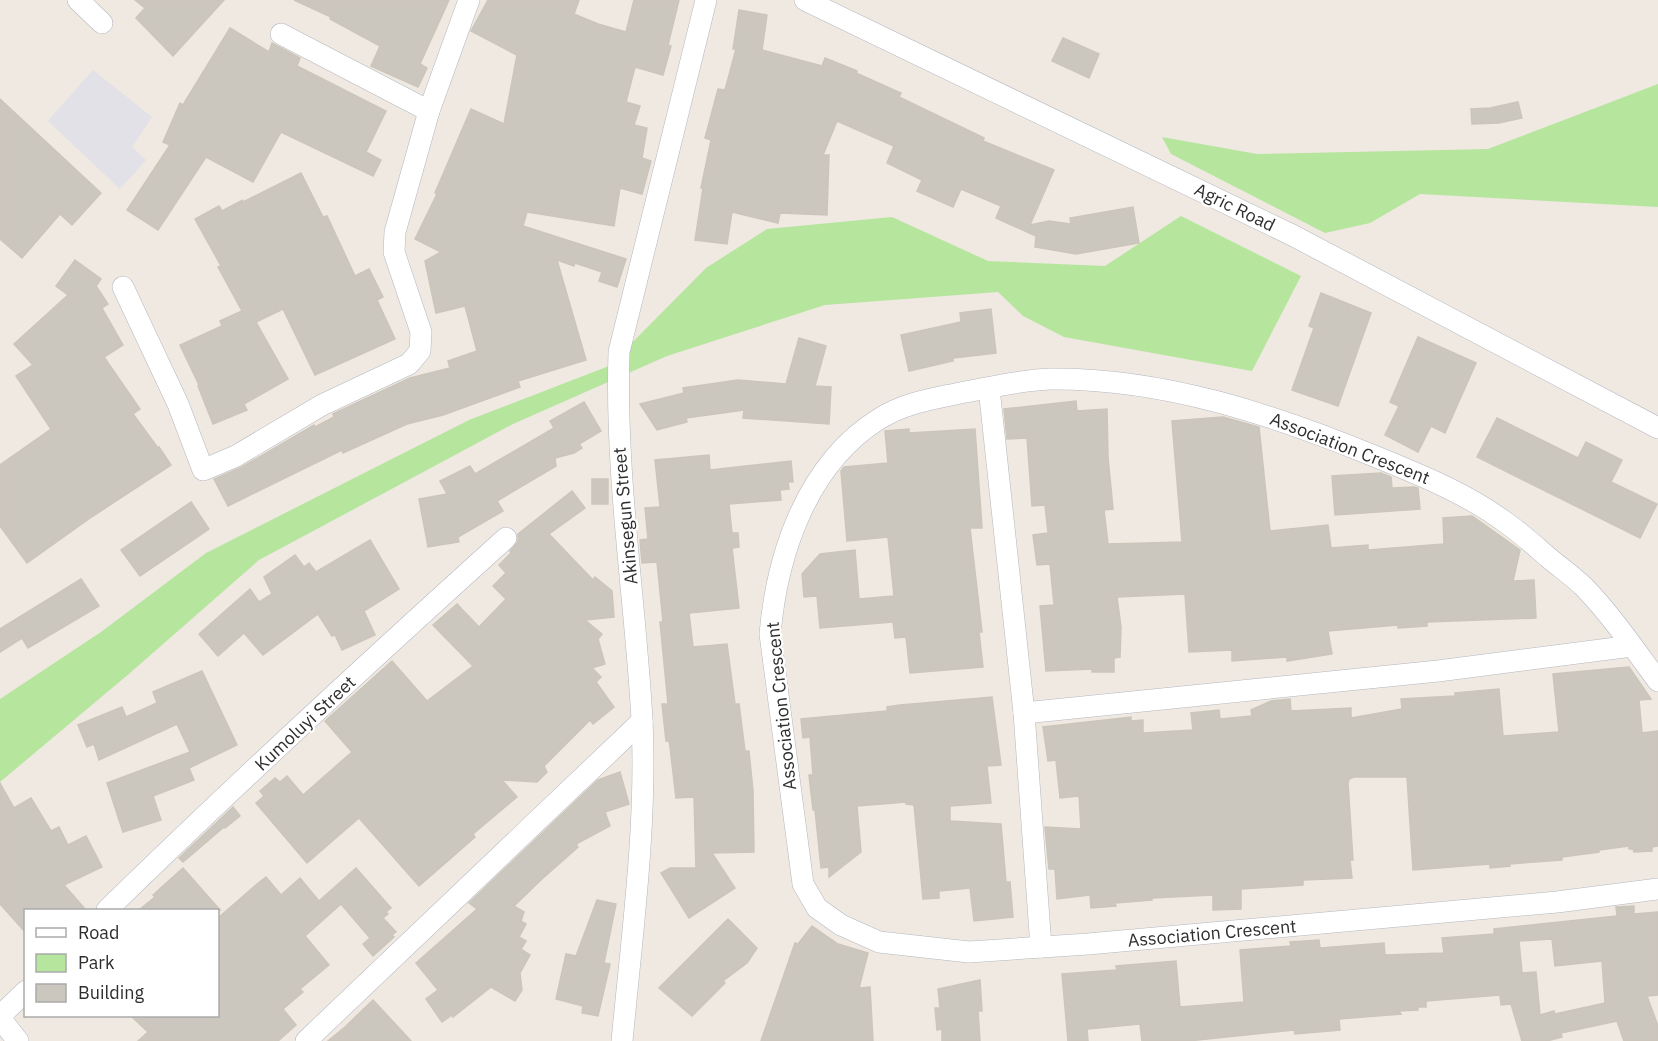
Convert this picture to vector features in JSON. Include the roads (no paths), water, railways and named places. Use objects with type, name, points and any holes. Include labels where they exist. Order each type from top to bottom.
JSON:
[{"type":"street","points":[[78,0],[102,23]]},
{"type":"street","points":[[123,287],[178,404],[203,470],[236,456],[322,405],[409,364],[420,351],[421,332],[394,252],[395,232],[429,111],[469,0]]},
{"type":"street","name":"Akinsegun Street","points":[[622,1041],[641,838],[642,721],[620,444],[617,394],[619,352],[706,0]]},
{"type":"street","name":"Agric Road","points":[[805,0],[1294,236],[1658,428]]},
{"type":"street","points":[[281,34],[429,111]]},
{"type":"street","name":"Association Crescent","points":[[1658,681],[1584,587],[1504,521],[1439,482],[1311,429],[1191,394],[1109,382],[1047,379],[989,388],[914,402],[879,419],[854,439],[822,471],[804,504],[785,554],[773,602],[770,634],[790,800],[803,884],[817,908],[841,925],[879,942],[969,952],[1557,902],[1658,889]]},
{"type":"street","points":[[989,388],[1024,713],[1041,947]]},
{"type":"street","name":"Kumoluyi Street","points":[[108,909],[362,669],[506,538]]},
{"type":"street","points":[[1024,713],[1438,671],[1632,646]]},
{"type":"street","points":[[306,1041],[642,721]]},
{"type":"street","points":[[17,1041],[0,1017],[24,993]]}]
